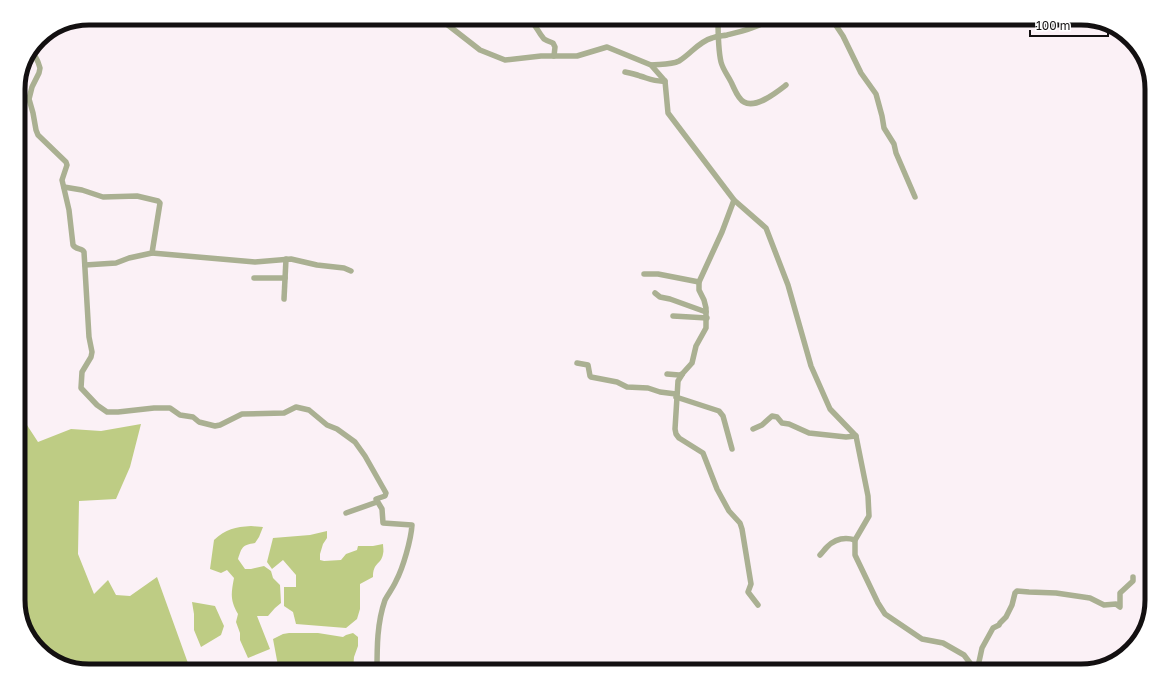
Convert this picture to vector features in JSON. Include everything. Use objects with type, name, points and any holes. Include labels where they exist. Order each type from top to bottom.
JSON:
[{"type":"street","points":[[448,25],[480,50],[505,60],[541,56],[577,56],[607,47],[652,65],[666,81],[668,113],[734,200],[766,228],[788,285],[811,366],[830,409],[856,436],[868,496],[869,516],[855,540],[855,555],[878,603],[885,614],[922,639],[943,643],[964,655],[971,664]]},
{"type":"street","points":[[535,25],[545,40],[552,42],[555,47],[554,56]]},
{"type":"street","points":[[718,25],[720,59],[722,65],[737,94],[744,102],[752,103],[767,99],[786,85]]},
{"type":"street","points":[[652,65],[678,62],[702,42],[712,37],[737,32],[755,25]]},
{"type":"street","points":[[836,25],[843,36],[861,73],[876,94],[884,128],[894,144],[896,153],[915,196]]},
{"type":"street","points":[[35,56],[39,64],[39,73],[32,87],[29,101],[37,133],[66,162],[62,178],[69,210],[73,245],[75,248],[84,250],[89,337],[92,352],[91,357],[82,372],[82,389],[97,405],[108,412],[170,408],[180,415],[192,417],[199,422],[215,426],[242,414],[284,414],[296,407],[309,410],[327,425],[337,429],[355,442],[365,456],[386,494],[385,496],[376,499],[377,502],[346,513]]},
{"type":"street","points":[[624,72],[640,76],[651,81],[666,81]]},
{"type":"street","points":[[64,187],[103,196],[137,196],[159,202],[152,253]]},
{"type":"street","points":[[734,200],[722,232],[699,282],[699,290],[704,300],[706,328],[696,346],[692,363],[678,381],[676,396],[676,434],[679,438],[703,453],[719,493],[729,511],[740,523],[751,584],[748,592],[758,605]]},
{"type":"street","points":[[85,265],[116,263],[129,258],[152,253],[255,262],[295,259],[314,264],[344,268],[350,271]]},
{"type":"street","points":[[284,299],[286,259]]},
{"type":"street","points":[[644,274],[658,274],[699,282]]},
{"type":"street","points":[[254,278],[285,278]]},
{"type":"street","points":[[655,293],[660,297],[670,299],[706,315]]},
{"type":"street","points":[[673,316],[706,315]]},
{"type":"street","points":[[577,363],[588,365],[591,377],[617,382],[627,387],[648,388],[716,409],[722,413],[732,449]]},
{"type":"street","points":[[667,374],[679,375],[683,373]]},
{"type":"street","points":[[753,429],[762,425],[774,416],[781,422],[809,433],[846,437],[856,436]]},
{"type":"street","points":[[377,502],[382,509],[383,524],[412,525],[402,569],[386,599],[379,619],[377,664]]},
{"type":"street","points":[[820,554],[833,542],[849,538],[855,540]]},
{"type":"street","points":[[979,664],[984,644],[993,628],[999,626],[1000,623],[1006,618],[1017,591],[1056,593],[1090,598],[1104,605],[1116,604],[1120,606],[1120,593],[1134,577]]},
{"type":"green space","points":[[25,422],[38,442],[71,429],[101,431],[141,424],[130,467],[116,499],[79,501],[78,554],[94,594],[108,580],[116,595],[130,596],[157,577],[188,664],[89,664],[72,662],[50,651],[38,639],[27,617],[25,604]]},
{"type":"green space","points":[[251,526],[263,527],[255,543],[243,547],[238,559],[245,569],[264,566],[271,571],[273,578],[280,585],[281,603],[268,616],[257,616],[270,649],[248,658],[240,640],[240,633],[236,622],[238,614],[232,597],[234,578],[227,570],[221,573],[210,569],[214,540],[231,529]]},
{"type":"green space","points":[[327,531],[327,538],[323,544],[320,554],[320,560],[324,561],[341,560],[346,554],[357,550],[358,546],[383,544],[382,558],[374,569],[373,577],[360,584],[360,609],[357,619],[346,628],[296,624],[293,612],[284,606],[284,587],[296,587],[296,575],[283,560],[272,569],[267,562],[273,538],[310,535]]},
{"type":"green space","points":[[192,602],[215,606],[224,626],[221,635],[201,647],[194,630]]},
{"type":"green space","points":[[318,633],[343,637],[353,633],[358,637],[358,646],[354,657],[354,664],[278,664],[273,639],[283,634]]}]
